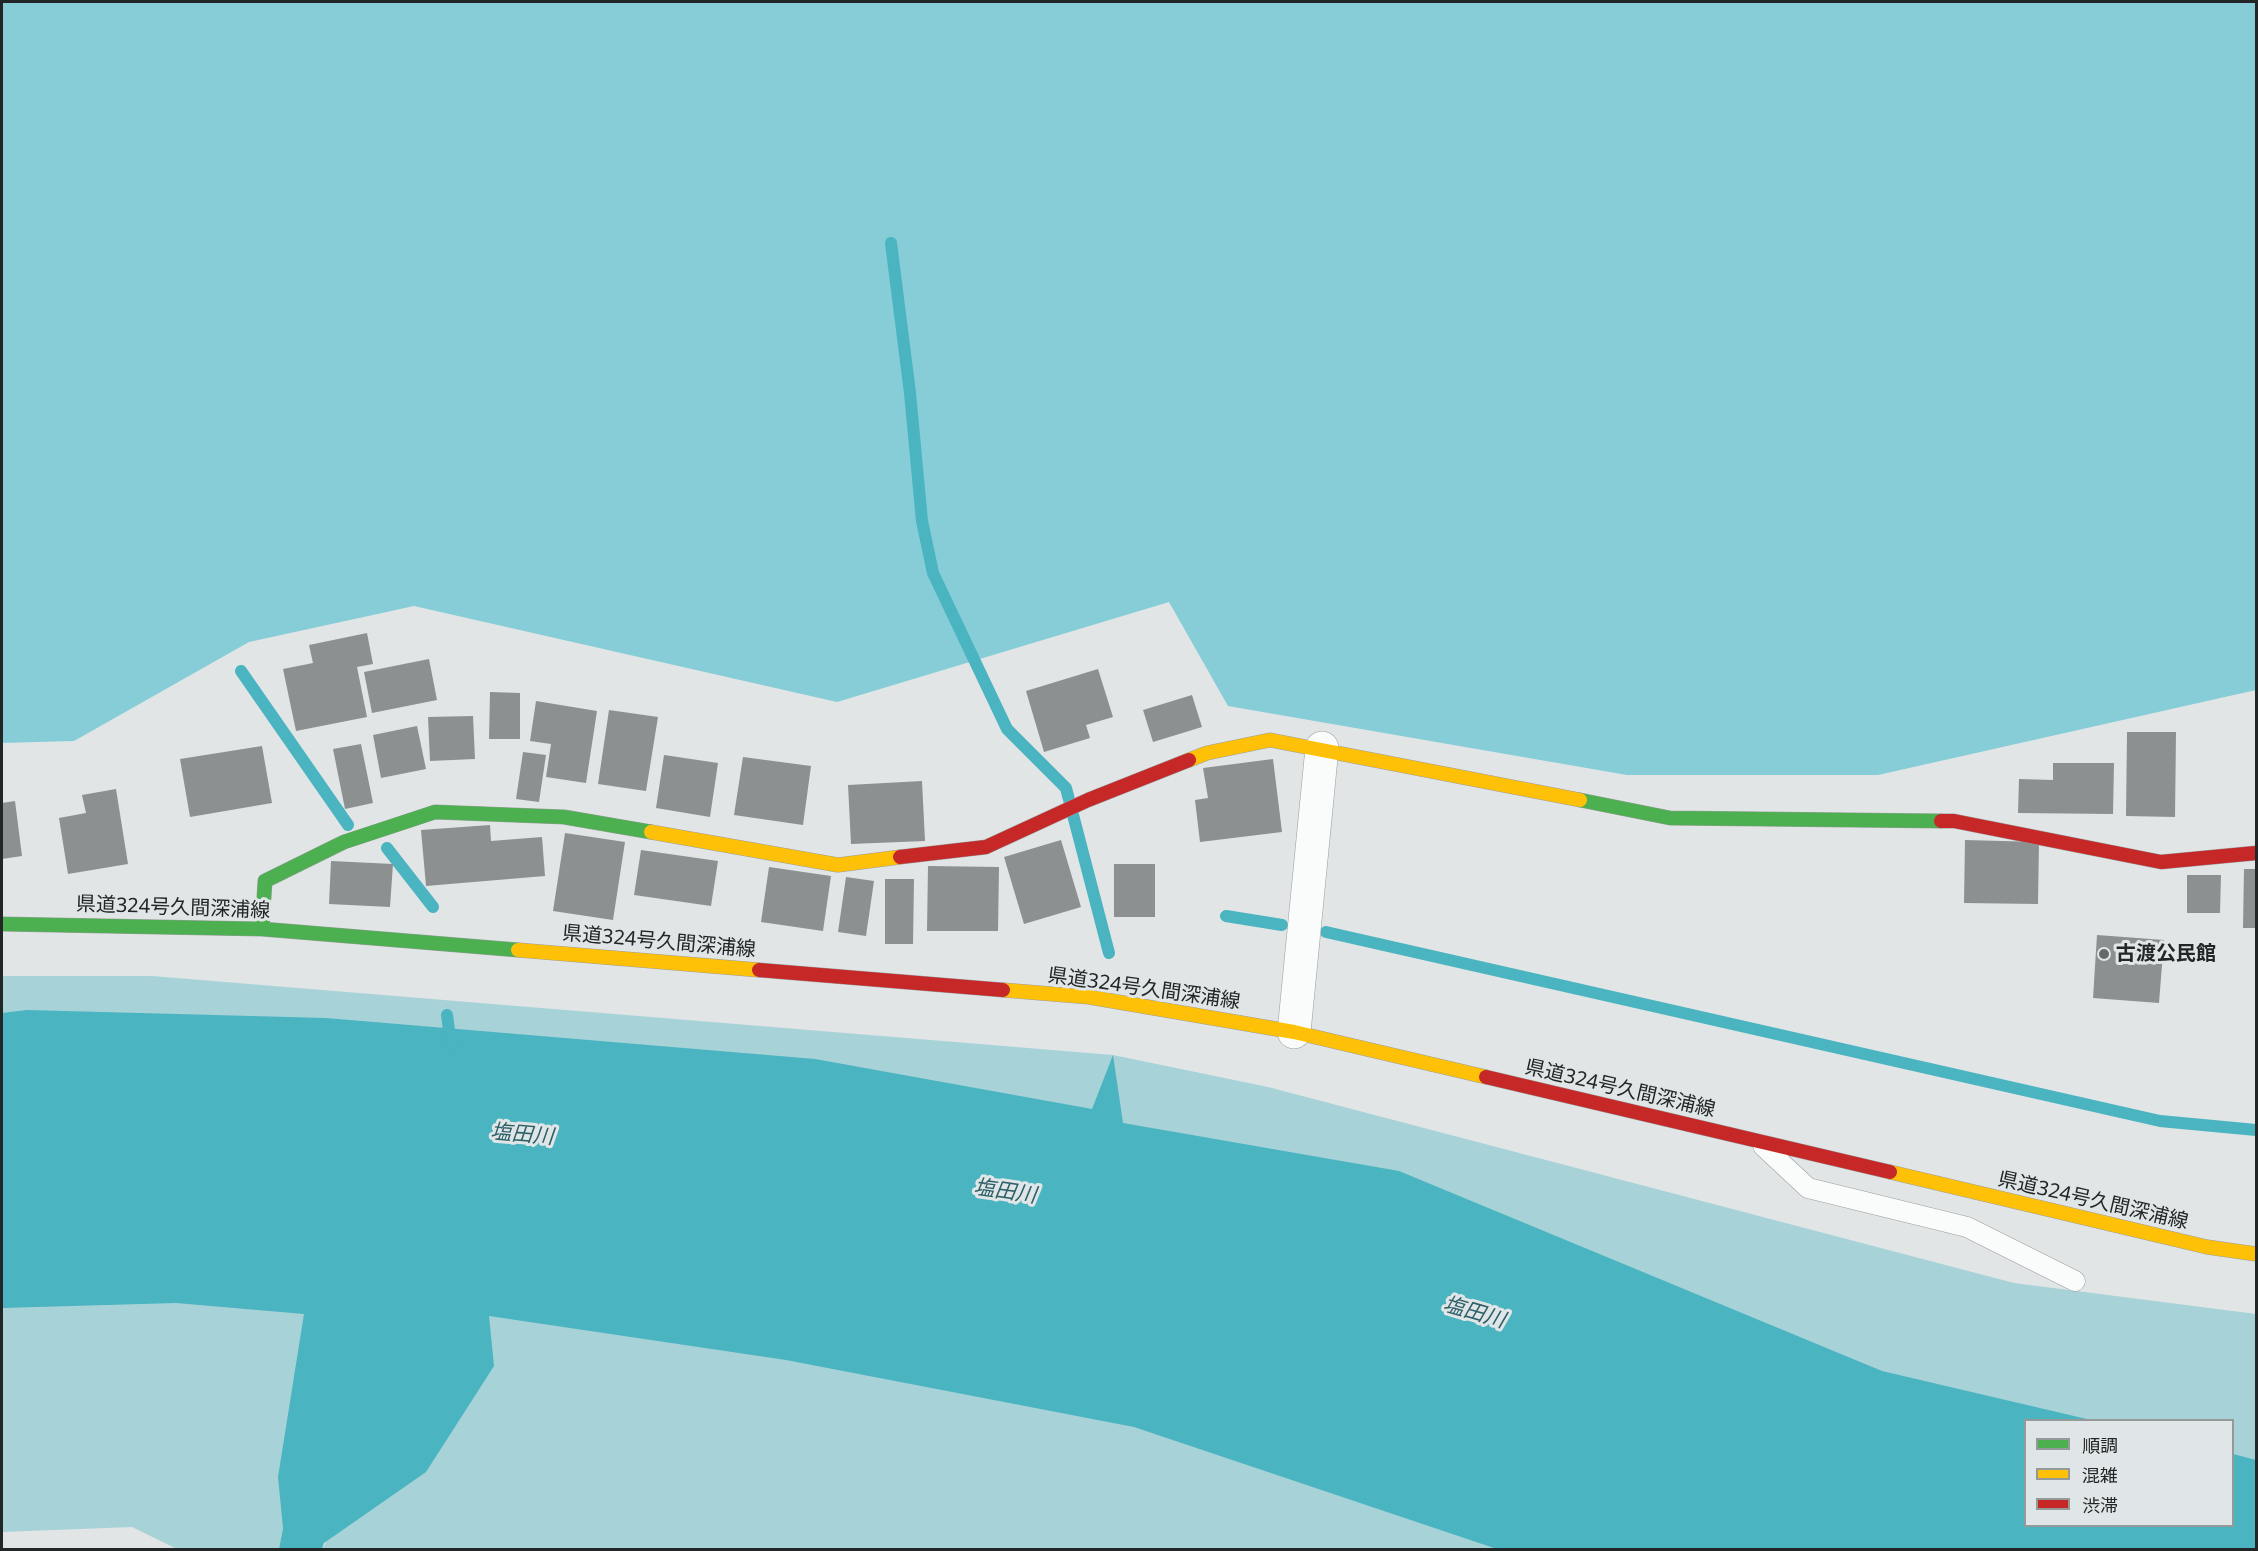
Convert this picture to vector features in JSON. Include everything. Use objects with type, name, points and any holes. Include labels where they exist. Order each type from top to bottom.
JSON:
[{"type":"main road","points":[[262,929],[265,881],[344,842],[435,812],[564,816],[838,865],[986,847],[1088,800],[1207,753],[1270,740],[1322,748],[1670,818],[1954,821],[2161,862],[2256,853]]},
{"type":"main road","name":"県道324号久間深浦線","points":[[2,924],[102,924],[262,929],[1089,997],[1294,1032],[2207,1247],[2256,1254]]},
{"type":"street","points":[[1294,1032],[1322,748]]},
{"type":"lane","points":[[1759,1142],[1808,1188],[1967,1227],[2075,1281]]},
{"type":"shaded area","points":[[2,2],[2256,2],[2256,690],[1878,775],[1627,775],[1228,706],[1169,602],[837,702],[414,606],[249,642],[74,741],[2,743]]},
{"type":"shaded area","points":[[2,976],[152,976],[1113,1055],[1268,1087],[2014,1283],[2256,1314],[2256,1549],[2233,1527],[2234,1419],[2024,1420],[2,1069]]},
{"type":"shaded area","points":[[399,1207],[283,1528],[279,1549],[177,1549],[132,1527],[2,1532],[2,1209]]},
{"type":"shaded area","points":[[479,1214],[1558,1549],[322,1550]]},
{"type":"water","name":"塩田川","points":[[27,1010],[326,1018],[815,1059],[1092,1109],[1113,1055],[1123,1123],[1399,1171],[1882,1371],[2087,1419],[2024,1419],[2024,1527],[2234,1527],[2234,1454],[2256,1460],[2256,1549],[1497,1549],[1134,1427],[786,1360],[489,1316],[494,1366],[426,1472],[324,1543],[322,1549],[279,1549],[283,1528],[278,1477],[304,1314],[176,1303],[2,1308],[2,1013]]},
{"type":"building","points":[[367,633],[373,664],[357,667],[367,717],[296,731],[283,669],[313,663],[309,645]]},
{"type":"building","points":[[429,659],[437,700],[372,713],[364,672]]},
{"type":"building","points":[[1098,669],[1113,717],[1086,725],[1090,738],[1044,752],[1026,691]]},
{"type":"building","points":[[490,692],[520,693],[520,739],[489,739]]},
{"type":"building","points":[[1192,695],[1202,727],[1153,742],[1143,710]]},
{"type":"building","points":[[536,701],[597,711],[586,783],[546,777],[551,744],[530,741]]},
{"type":"building","points":[[609,710],[658,717],[646,791],[598,784]]},
{"type":"building","points":[[473,716],[475,759],[430,761],[428,717]]},
{"type":"building","points":[[417,726],[426,769],[381,778],[373,735]]},
{"type":"building","points":[[2127,732],[2176,732],[2175,817],[2126,816]]},
{"type":"building","points":[[361,744],[373,803],[345,809],[333,749]]},
{"type":"building","points":[[262,746],[272,803],[190,817],[180,759]]},
{"type":"building","points":[[523,752],[546,755],[539,802],[516,799]]},
{"type":"building","points":[[664,755],[718,763],[710,817],[656,808]]},
{"type":"building","points":[[743,757],[811,766],[803,825],[734,815]]},
{"type":"building","points":[[1273,759],[1282,832],[1200,842],[1195,800],[1208,798],[1203,768]]},
{"type":"building","points":[[2053,763],[2114,763],[2113,814],[2018,813],[2019,779],[2053,780]]},
{"type":"building","points":[[922,781],[925,841],[851,844],[848,785]]},
{"type":"building","points":[[116,789],[128,864],[68,874],[59,818],[86,813],[82,795]]},
{"type":"building","points":[[15,801],[22,856],[2,859],[2,803]]},
{"type":"building","points":[[490,825],[491,841],[542,837],[545,876],[426,886],[421,830]]},
{"type":"building","points":[[565,833],[625,842],[613,920],[553,911]]},
{"type":"building","points":[[1061,840],[1081,907],[1024,924],[1004,857]]},
{"type":"building","points":[[1965,840],[2039,842],[2038,904],[1964,903]]},
{"type":"building","points":[[641,850],[718,861],[711,906],[634,895]]},
{"type":"building","points":[[331,861],[393,864],[390,907],[329,904]]},
{"type":"building","points":[[1114,864],[1155,864],[1155,917],[1114,917]]},
{"type":"building","points":[[928,866],[999,867],[998,931],[927,931]]},
{"type":"building","points":[[769,867],[831,876],[823,931],[761,922]]},
{"type":"building","points":[[2244,869],[2256,869],[2256,928],[2243,928]]},
{"type":"building","points":[[2187,875],[2221,875],[2220,913],[2187,913]]},
{"type":"building","points":[[846,877],[874,881],[866,936],[838,932]]},
{"type":"building","points":[[885,879],[914,879],[913,944],[885,944]]},
{"type":"building","points":[[2097,935],[2164,940],[2159,1003],[2093,998]]},
{"type":"waterway","points":[[891,243],[910,393],[922,521],[933,573],[1007,729],[1066,788],[1109,953]]},
{"type":"waterway","points":[[241,671],[348,825]]},
{"type":"waterway","points":[[387,848],[433,907]]},
{"type":"waterway","points":[[1226,916],[1282,925]]},
{"type":"waterway","points":[[1326,932],[2160,1121],[2256,1130]]},
{"type":"waterway","points":[[447,1015],[451,1045]]},
{"type":"traffic: fast","points":[[1580,800],[1670,818],[1941,821]]},
{"type":"traffic: fast","points":[[262,929],[265,881],[344,842],[435,812],[564,817],[651,832]]},
{"type":"traffic: fast","points":[[2,924],[262,929],[518,950]]},
{"type":"traffic: slow","points":[[1189,760],[1207,753],[1270,740],[1580,800]]},
{"type":"traffic: slow","points":[[651,832],[838,865],[900,857]]},
{"type":"traffic: slow","points":[[518,950],[759,970]]},
{"type":"traffic: slow","points":[[1003,990],[1089,997],[1294,1032],[1486,1077]]},
{"type":"traffic: slow","points":[[1890,1172],[2207,1247],[2256,1254]]},
{"type":"traffic: jam","points":[[900,857],[986,847],[1088,800],[1189,760]]},
{"type":"traffic: jam","points":[[1941,821],[1954,821],[2161,862],[2256,853]]},
{"type":"traffic: jam","points":[[759,970],[1003,990]]},
{"type":"traffic: jam","points":[[1486,1077],[1890,1172]]},
{"type":"place","name":"古渡公民館","points":[[2104,954]]}]
